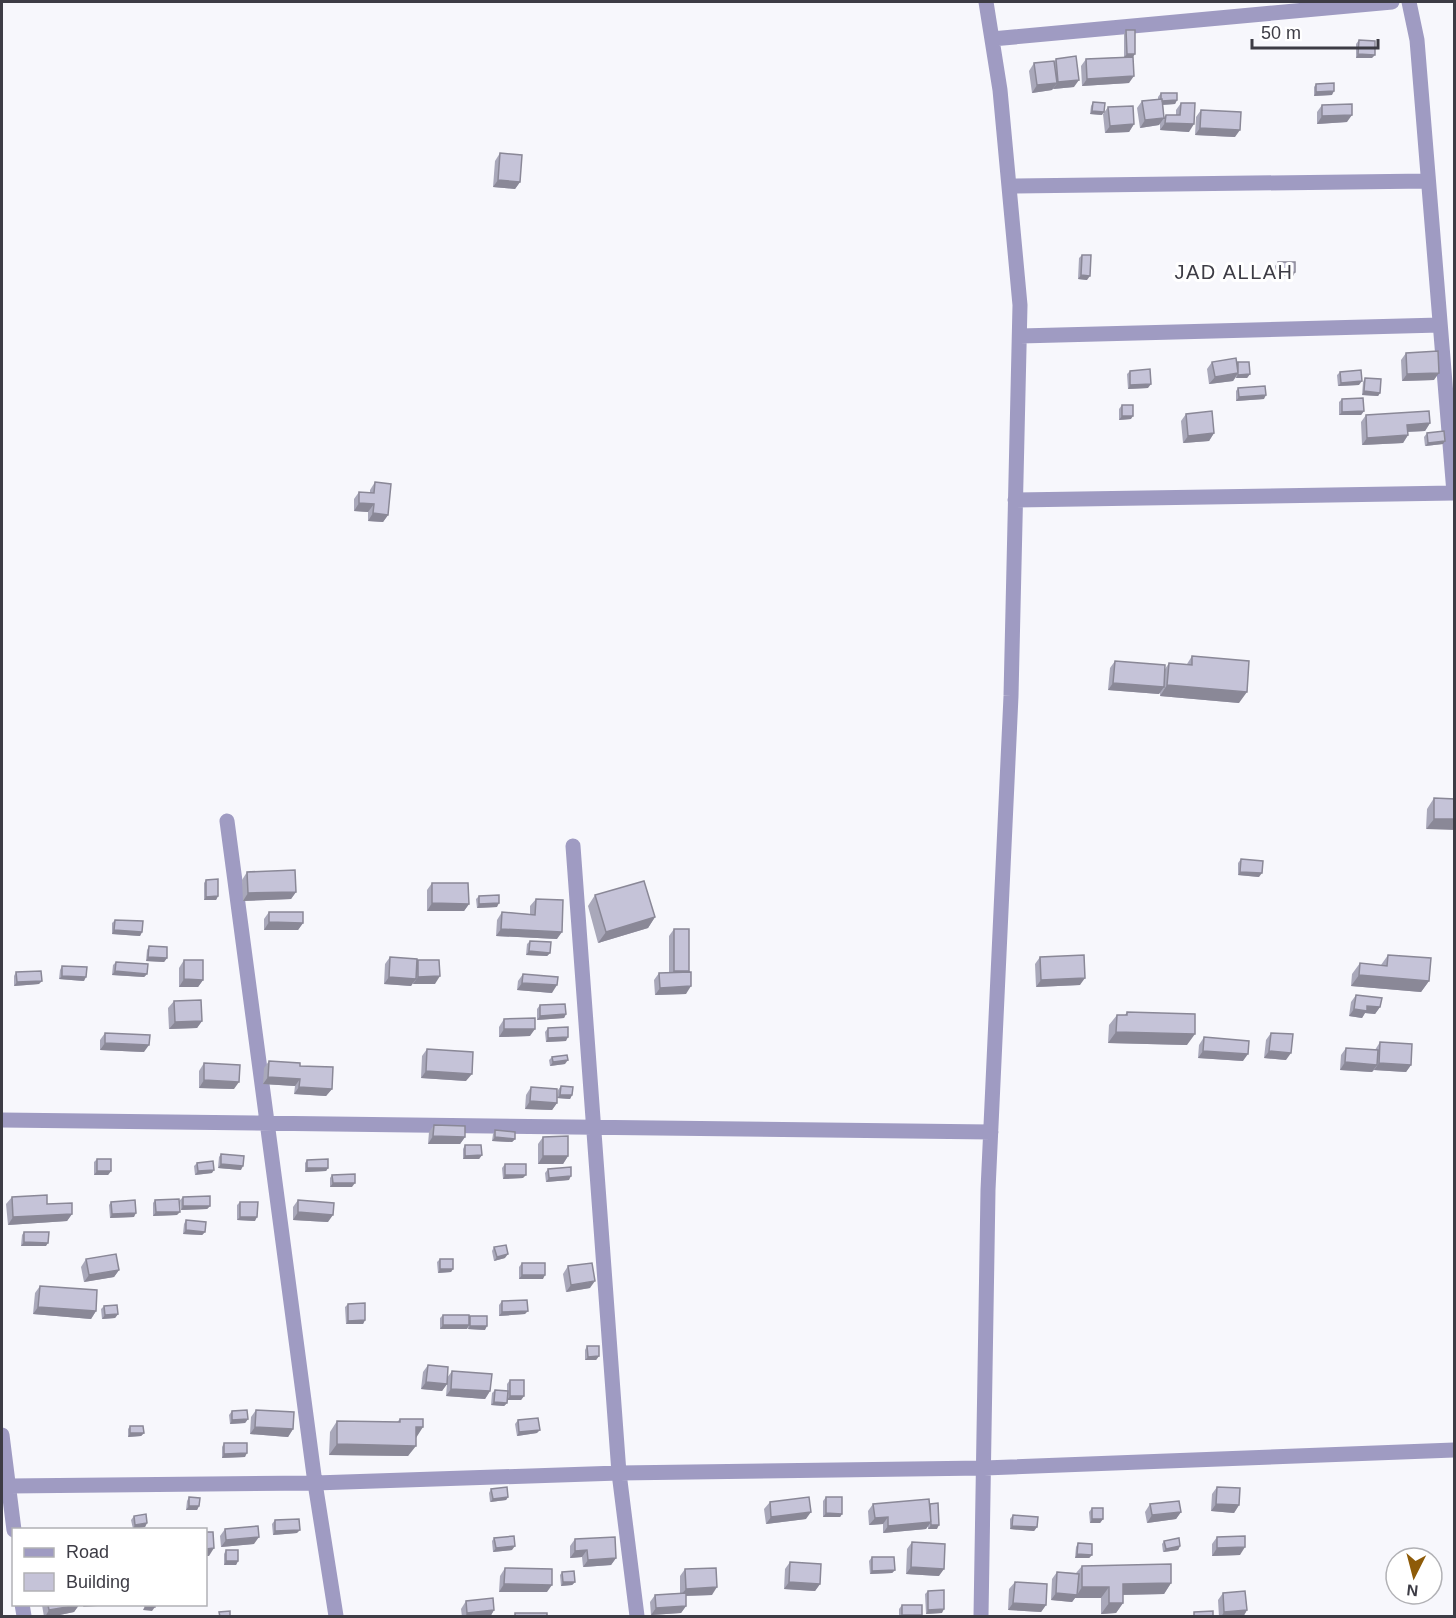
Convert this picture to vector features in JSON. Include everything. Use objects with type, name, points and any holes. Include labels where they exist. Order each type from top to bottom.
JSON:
[{"type":"street","points":[[981,1617],[991,1132],[1011,696],[1020,336],[1020,304],[1009,186],[986,2]]},
{"type":"street","points":[[992,39],[1392,2]]},
{"type":"street","points":[[1015,500],[1454,493],[1417,40],[1409,2]]},
{"type":"street","points":[[1009,186],[1428,181]]},
{"type":"street","points":[[1020,336],[1440,325]]},
{"type":"street","points":[[226,821],[315,1483],[336,1617]]},
{"type":"street","points":[[573,846],[592,1127],[620,1473],[637,1617]]},
{"type":"street","points":[[2,1120],[991,1132]]},
{"type":"street","points":[[2,1435],[14,1528]]},
{"type":"street","points":[[9,1486],[315,1483],[620,1473],[984,1468],[1455,1450]]},
{"type":"building","points":[[1126,30],[1135,30],[1135,54],[1127,54]]},
{"type":"building","points":[[1359,40],[1375,41],[1375,55],[1358,54]]},
{"type":"building","points":[[1076,56],[1079,80],[1058,82],[1056,59]]},
{"type":"building","points":[[1133,57],[1134,76],[1087,79],[1086,59]]},
{"type":"building","points":[[1054,61],[1057,83],[1037,85],[1034,63]]},
{"type":"building","points":[[1334,83],[1334,91],[1316,92],[1316,84]]},
{"type":"building","points":[[1161,93],[1177,93],[1177,100],[1162,101]]},
{"type":"building","points":[[1162,99],[1164,118],[1145,120],[1142,101]]},
{"type":"building","points":[[1093,102],[1105,103],[1104,112],[1092,111]]},
{"type":"building","points":[[1181,103],[1195,103],[1194,124],[1165,123],[1166,115],[1180,115]]},
{"type":"building","points":[[1352,104],[1352,115],[1322,116],[1322,105]]},
{"type":"building","points":[[1133,106],[1134,124],[1110,126],[1108,107]]},
{"type":"building","points":[[1201,110],[1241,112],[1240,130],[1200,128]]},
{"type":"building","points":[[500,153],[522,155],[520,182],[498,180]]},
{"type":"building","points":[[1082,255],[1091,255],[1090,276],[1081,275]]},
{"type":"building","points":[[1278,262],[1295,262],[1295,272],[1278,273]]},
{"type":"building","points":[[1438,351],[1439,373],[1407,374],[1406,353]]},
{"type":"building","points":[[1236,358],[1238,373],[1215,377],[1212,362]]},
{"type":"building","points":[[1238,362],[1249,362],[1250,374],[1238,375]]},
{"type":"building","points":[[1150,369],[1151,384],[1130,385],[1130,371]]},
{"type":"building","points":[[1361,370],[1362,381],[1341,383],[1340,372]]},
{"type":"building","points":[[1365,378],[1381,379],[1380,393],[1364,391]]},
{"type":"building","points":[[1265,386],[1266,395],[1239,397],[1238,388]]},
{"type":"building","points":[[1363,398],[1364,411],[1342,412],[1342,399]]},
{"type":"building","points":[[1122,405],[1133,405],[1133,416],[1122,416]]},
{"type":"building","points":[[1212,411],[1214,433],[1188,436],[1186,414]]},
{"type":"building","points":[[1429,411],[1430,423],[1407,425],[1408,435],[1367,438],[1366,415]]},
{"type":"building","points":[[1444,431],[1445,441],[1428,443],[1427,433]]},
{"type":"building","points":[[375,482],[391,484],[388,515],[373,513],[374,504],[359,503],[359,492],[374,493]]},
{"type":"building","points":[[1192,656],[1249,661],[1247,692],[1167,685],[1169,663],[1192,665]]},
{"type":"building","points":[[1115,661],[1165,665],[1164,687],[1113,683]]},
{"type":"building","points":[[1434,798],[1455,799],[1455,819],[1434,819]]},
{"type":"building","points":[[1241,859],[1263,861],[1262,873],[1240,872]]},
{"type":"building","points":[[295,870],[296,892],[248,893],[247,872]]},
{"type":"building","points":[[218,879],[218,896],[206,897],[206,880]]},
{"type":"building","points":[[644,881],[655,917],[606,932],[595,895]]},
{"type":"building","points":[[432,883],[468,883],[469,904],[432,903]]},
{"type":"building","points":[[499,895],[499,903],[479,904],[479,896]]},
{"type":"building","points":[[536,899],[563,900],[562,932],[501,929],[502,912],[535,915]]},
{"type":"building","points":[[269,912],[303,912],[303,923],[269,922]]},
{"type":"building","points":[[115,920],[143,921],[142,932],[114,930]]},
{"type":"building","points":[[674,929],[689,929],[689,971],[674,971]]},
{"type":"building","points":[[530,941],[551,942],[550,953],[529,951]]},
{"type":"building","points":[[149,946],[167,947],[167,958],[148,957]]},
{"type":"building","points":[[1084,955],[1085,978],[1041,980],[1040,957]]},
{"type":"building","points":[[1388,955],[1431,958],[1429,981],[1359,975],[1360,963],[1387,966]]},
{"type":"building","points":[[390,957],[417,959],[416,979],[389,977]]},
{"type":"building","points":[[184,960],[203,960],[203,980],[184,979]]},
{"type":"building","points":[[418,960],[439,960],[440,976],[418,977]]},
{"type":"building","points":[[116,962],[148,964],[147,974],[115,971]]},
{"type":"building","points":[[62,966],[87,967],[86,977],[62,976]]},
{"type":"building","points":[[41,971],[42,981],[17,982],[16,972]]},
{"type":"building","points":[[691,972],[691,986],[660,988],[659,973]]},
{"type":"building","points":[[523,974],[558,977],[557,985],[522,983]]},
{"type":"building","points":[[1356,995],[1382,998],[1380,1007],[1367,1006],[1367,1011],[1354,1009]]},
{"type":"building","points":[[201,1000],[202,1021],[175,1022],[174,1001]]},
{"type":"building","points":[[565,1004],[566,1014],[540,1016],[540,1005]]},
{"type":"building","points":[[1127,1012],[1195,1014],[1195,1034],[1116,1032],[1117,1015],[1127,1015]]},
{"type":"building","points":[[535,1018],[535,1029],[504,1029],[504,1019]]},
{"type":"building","points":[[568,1027],[568,1037],[548,1038],[548,1028]]},
{"type":"building","points":[[105,1033],[150,1035],[149,1045],[105,1043]]},
{"type":"building","points":[[1271,1033],[1293,1034],[1291,1053],[1269,1051]]},
{"type":"building","points":[[1204,1037],[1249,1041],[1248,1054],[1203,1051]]},
{"type":"building","points":[[1380,1042],[1412,1044],[1411,1065],[1379,1063]]},
{"type":"building","points":[[1346,1048],[1378,1050],[1377,1065],[1345,1062]]},
{"type":"building","points":[[427,1049],[473,1052],[472,1074],[426,1071]]},
{"type":"building","points":[[567,1055],[568,1060],[553,1062],[552,1057]]},
{"type":"building","points":[[269,1061],[300,1063],[300,1066],[333,1067],[332,1089],[299,1087],[300,1079],[268,1077]]},
{"type":"building","points":[[204,1063],[240,1065],[239,1082],[204,1080]]},
{"type":"building","points":[[561,1086],[573,1087],[572,1095],[560,1095]]},
{"type":"building","points":[[531,1087],[557,1089],[557,1103],[530,1101]]},
{"type":"building","points":[[434,1125],[465,1126],[465,1137],[433,1136]]},
{"type":"building","points":[[495,1130],[515,1132],[515,1139],[495,1137]]},
{"type":"building","points":[[568,1136],[568,1156],[543,1156],[543,1137]]},
{"type":"building","points":[[465,1145],[481,1145],[482,1155],[465,1156]]},
{"type":"building","points":[[221,1154],[244,1156],[243,1166],[221,1164]]},
{"type":"building","points":[[97,1159],[111,1159],[111,1171],[97,1171]]},
{"type":"building","points":[[328,1159],[328,1168],[307,1168],[307,1160]]},
{"type":"building","points":[[213,1161],[214,1170],[198,1171],[197,1163]]},
{"type":"building","points":[[505,1164],[526,1164],[526,1175],[505,1175]]},
{"type":"building","points":[[571,1167],[571,1176],[549,1178],[548,1169]]},
{"type":"building","points":[[355,1174],[355,1183],[333,1183],[332,1175]]},
{"type":"building","points":[[47,1195],[47,1204],[72,1203],[72,1214],[13,1217],[12,1197]]},
{"type":"building","points":[[210,1196],[210,1206],[183,1206],[183,1197]]},
{"type":"building","points":[[179,1199],[180,1212],[156,1212],[155,1200]]},
{"type":"building","points":[[135,1200],[136,1213],[112,1214],[111,1202]]},
{"type":"building","points":[[298,1200],[334,1203],[333,1215],[298,1212]]},
{"type":"building","points":[[240,1202],[258,1202],[257,1217],[240,1217]]},
{"type":"building","points":[[186,1220],[206,1222],[205,1232],[186,1230]]},
{"type":"building","points":[[24,1232],[49,1232],[48,1243],[24,1242]]},
{"type":"building","points":[[506,1245],[508,1254],[497,1257],[494,1247]]},
{"type":"building","points":[[116,1254],[119,1270],[89,1275],[86,1259]]},
{"type":"building","points":[[440,1259],[453,1259],[453,1269],[440,1269]]},
{"type":"building","points":[[522,1263],[545,1263],[545,1275],[522,1275]]},
{"type":"building","points":[[592,1263],[595,1281],[571,1285],[568,1266]]},
{"type":"building","points":[[40,1286],[97,1290],[96,1311],[38,1307]]},
{"type":"building","points":[[527,1300],[528,1311],[502,1312],[502,1301]]},
{"type":"building","points":[[365,1303],[365,1320],[348,1321],[348,1304]]},
{"type":"building","points":[[117,1305],[118,1314],[105,1315],[104,1306]]},
{"type":"building","points":[[443,1315],[469,1315],[469,1325],[443,1325]]},
{"type":"building","points":[[470,1316],[487,1316],[487,1326],[470,1326]]},
{"type":"building","points":[[587,1346],[599,1346],[599,1356],[588,1357]]},
{"type":"building","points":[[428,1365],[448,1367],[447,1384],[426,1382]]},
{"type":"building","points":[[452,1371],[492,1374],[490,1391],[451,1389]]},
{"type":"building","points":[[510,1380],[524,1380],[524,1396],[510,1396]]},
{"type":"building","points":[[495,1390],[508,1391],[507,1403],[494,1402]]},
{"type":"building","points":[[247,1410],[248,1419],[232,1420],[232,1411]]},
{"type":"building","points":[[256,1410],[294,1412],[293,1429],[255,1427]]},
{"type":"building","points":[[538,1418],[540,1430],[519,1432],[518,1420]]},
{"type":"building","points":[[400,1419],[423,1419],[423,1427],[416,1427],[416,1446],[337,1444],[337,1421],[400,1422]]},
{"type":"building","points":[[130,1426],[143,1426],[144,1433],[130,1433]]},
{"type":"building","points":[[224,1443],[247,1443],[247,1453],[224,1454]]},
{"type":"building","points":[[507,1487],[508,1497],[493,1499],[491,1489]]},
{"type":"building","points":[[1217,1487],[1240,1488],[1239,1505],[1216,1504]]},
{"type":"building","points":[[189,1497],[200,1498],[199,1506],[189,1506]]},
{"type":"building","points":[[809,1497],[811,1512],[771,1517],[770,1502]]},
{"type":"building","points":[[826,1497],[842,1497],[842,1514],[826,1513]]},
{"type":"building","points":[[929,1499],[931,1522],[888,1526],[888,1517],[875,1518],[873,1504]]},
{"type":"building","points":[[1179,1501],[1181,1512],[1152,1515],[1150,1504]]},
{"type":"building","points":[[938,1503],[939,1525],[931,1525],[930,1504]]},
{"type":"building","points":[[1092,1508],[1103,1508],[1103,1519],[1092,1519]]},
{"type":"building","points":[[146,1514],[147,1523],[135,1525],[134,1516]]},
{"type":"building","points":[[1013,1515],[1038,1517],[1037,1527],[1012,1526]]},
{"type":"building","points":[[299,1519],[300,1530],[275,1531],[275,1520]]},
{"type":"building","points":[[258,1526],[259,1537],[226,1540],[225,1529]]},
{"type":"building","points":[[207,1532],[213,1532],[214,1548],[207,1549]]},
{"type":"building","points":[[514,1536],[515,1546],[496,1548],[494,1538]]},
{"type":"building","points":[[1245,1536],[1245,1547],[1217,1548],[1217,1537]]},
{"type":"building","points":[[615,1537],[616,1558],[588,1560],[587,1550],[575,1551],[575,1539]]},
{"type":"building","points":[[1179,1538],[1180,1546],[1166,1549],[1164,1541]]},
{"type":"building","points":[[912,1542],[945,1544],[944,1569],[911,1567]]},
{"type":"building","points":[[1078,1543],[1092,1544],[1092,1555],[1077,1554]]},
{"type":"building","points":[[226,1550],[238,1550],[238,1561],[226,1561]]},
{"type":"building","points":[[872,1557],[894,1557],[895,1570],[872,1571]]},
{"type":"building","points":[[790,1562],[821,1564],[820,1584],[789,1582]]},
{"type":"building","points":[[1171,1564],[1171,1583],[1123,1584],[1123,1603],[1109,1603],[1109,1587],[1082,1587],[1082,1566]]},
{"type":"building","points":[[505,1568],[552,1569],[552,1585],[504,1584]]},
{"type":"building","points":[[716,1568],[717,1587],[686,1589],[685,1569]]},
{"type":"building","points":[[574,1571],[575,1582],[563,1582],[562,1572]]},
{"type":"building","points":[[1057,1572],[1079,1574],[1077,1595],[1056,1593]]},
{"type":"building","points":[[1015,1582],[1047,1584],[1046,1605],[1013,1603]]},
{"type":"building","points":[[944,1590],[944,1609],[928,1610],[928,1591]]},
{"type":"building","points":[[1245,1591],[1247,1610],[1224,1612],[1223,1593]]},
{"type":"building","points":[[686,1593],[686,1606],[656,1608],[655,1595]]},
{"type":"building","points":[[493,1598],[494,1610],[467,1613],[466,1601]]},
{"type":"building","points":[[902,1605],[922,1605],[922,1615],[902,1615]]},
{"type":"building","points":[[48,1606],[73,1606],[49,1610]]},
{"type":"building","points":[[230,1611],[230,1617],[220,1617],[219,1612]]},
{"type":"building","points":[[1213,1611],[1213,1617],[1194,1617],[1194,1612]]},
{"type":"building","points":[[515,1613],[547,1613],[547,1617],[515,1617]]},
{"type":"district","name":"JAD ALLAH","points":[[1234,272]]}]
